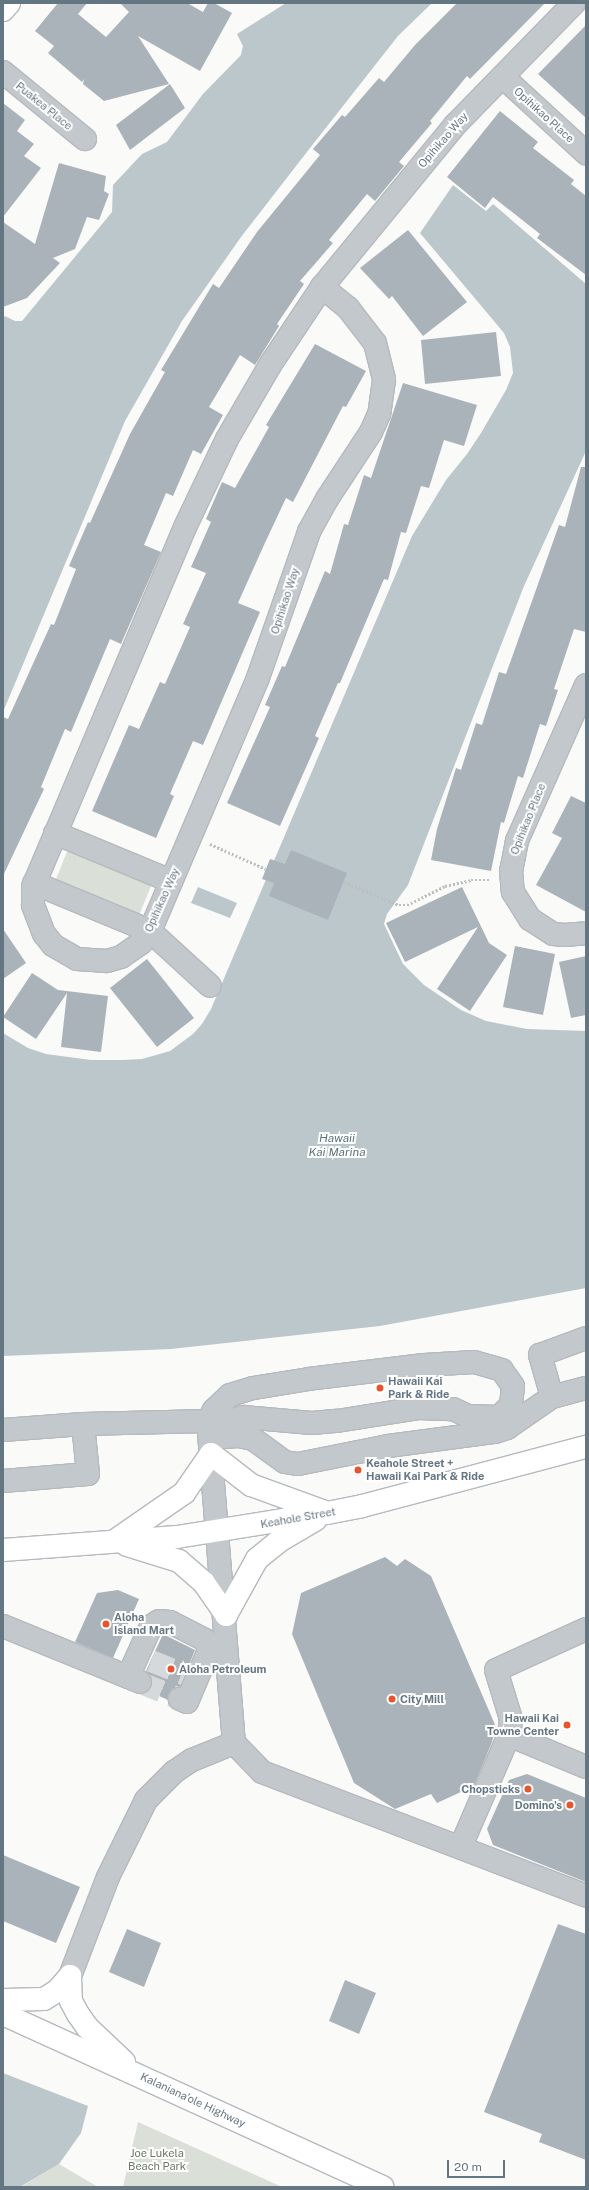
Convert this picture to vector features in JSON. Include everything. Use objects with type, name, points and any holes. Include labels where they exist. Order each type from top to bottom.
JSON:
[{"type":"main road","points":[[3,10],[9,3]]},
{"type":"main road","points":[[113,1541],[184,1493],[210,1438],[252,1485],[327,1513]]},
{"type":"main road","name":"Keahole Street","points":[[3,1550],[177,1537],[217,1532],[327,1513],[362,1506],[586,1446]]},
{"type":"main road","points":[[113,1541],[179,1560],[204,1583],[226,1615],[257,1559],[280,1541],[327,1513]]},
{"type":"main road","points":[[3,2000],[44,1999],[57,1991],[70,1976]]},
{"type":"main road","points":[[70,1976],[71,2001],[87,2027],[137,2074]]},
{"type":"main road","name":"Kalaniana’ole Highway","points":[[3,2014],[382,2187]]},
{"type":"street","name":"Opihikao Way","points":[[322,287],[348,308],[375,343],[384,380],[379,414],[371,432],[327,499],[309,532],[276,630],[150,931],[141,943],[121,957],[107,961],[77,959],[53,945],[44,934],[33,905],[34,883],[186,525],[223,446],[270,365],[322,287],[450,130],[574,3]]},
{"type":"street","name":"Puakea Place","points":[[3,72],[84,139]]},
{"type":"street","name":"Opihikao Place","points":[[503,77],[586,153]]},
{"type":"street","name":"Opihikao Place","points":[[586,685],[517,841],[513,856],[511,883],[519,905],[530,919],[541,927],[552,934],[566,936],[586,933]]},
{"type":"street","points":[[55,833],[171,881]]},
{"type":"street","points":[[34,883],[150,931],[210,986]]},
{"type":"street","points":[[552,1396],[540,1355],[586,1338]]},
{"type":"street","points":[[210,1438],[229,1421],[243,1417],[312,1423],[337,1421],[418,1408],[453,1409],[468,1416],[499,1417],[511,1405],[513,1386],[502,1370],[474,1362],[424,1365],[253,1388],[230,1395],[214,1410],[210,1438],[217,1532],[226,1615],[234,1744],[262,1772],[461,1846],[586,1896]]},
{"type":"street","points":[[3,1430],[83,1424],[210,1438],[239,1436],[253,1439],[285,1462],[298,1464],[388,1446],[495,1432],[507,1428],[552,1396],[586,1388]]},
{"type":"street","points":[[3,1481],[88,1474],[83,1424]]},
{"type":"street","points":[[3,1626],[134,1680],[144,1658],[151,1626],[159,1621],[170,1622],[205,1640],[209,1650],[193,1678],[187,1702],[180,1699]]},
{"type":"street","points":[[461,1846],[509,1735],[511,1719],[496,1670],[586,1629]]},
{"type":"street","points":[[193,1678],[215,1684],[229,1682]]},
{"type":"street","points":[[509,1735],[586,1767]]},
{"type":"street","points":[[70,1976],[108,1877],[146,1800],[174,1772],[192,1760],[234,1744]]},
{"type":"path","points":[[191,836],[266,869]]},
{"type":"path","points":[[344,882],[399,905],[407,905],[436,890],[458,883],[491,880],[511,883]]},
{"type":"green space","points":[[69,847],[153,881],[138,918],[54,884]]},
{"type":"green space","name":"Joe Lukela Beach Park","points":[[138,2122],[282,2187],[123,2187]]},
{"type":"green space","points":[[59,2164],[98,2187],[21,2187]]},
{"type":"water","points":[[286,3],[432,3],[398,36],[241,237],[182,321],[125,421],[3,712],[3,318],[5,316],[15,321],[22,321],[112,212],[113,185],[142,154],[167,142],[203,94],[241,55],[243,46],[237,34]]},
{"type":"water","name":"Hawaii Kai Marina","points":[[453,185],[486,211],[493,204],[586,284],[586,451],[524,586],[408,885],[387,914],[384,924],[403,964],[424,985],[461,1010],[486,1021],[527,1029],[586,1031],[586,1288],[380,1326],[171,1349],[3,1356],[3,1033],[28,1048],[46,1054],[91,1060],[123,1060],[142,1059],[170,1051],[193,1034],[202,1024],[211,1009],[412,536],[446,480],[467,454],[481,433],[506,390],[513,373],[510,347],[504,333],[420,233]]},
{"type":"water","points":[[198,887],[237,903],[230,918],[191,903]]},
{"type":"water","points":[[3,2073],[88,2106],[81,2133],[59,2164],[20,2187],[3,2187]]},
{"type":"building","points":[[58,3],[87,3],[78,14],[106,37],[129,12],[120,3],[187,3],[203,12],[208,3],[214,3],[232,13],[200,71],[138,36],[169,84],[104,101],[83,84],[84,79],[82,82],[48,53],[54,46],[35,31]]},
{"type":"building","points":[[457,3],[545,3],[470,79],[467,76],[430,121],[432,123],[399,162],[404,166],[375,201],[367,194],[329,240],[333,243],[300,281],[304,284],[277,324],[279,326],[255,365],[240,355],[209,407],[223,415],[201,454],[193,450],[173,496],[166,493],[144,545],[161,552],[121,644],[110,639],[71,732],[65,729],[41,787],[44,789],[3,876],[3,717],[8,719],[51,624],[54,625],[76,569],[69,566],[88,522],[90,523],[130,434],[165,372],[161,370],[213,284],[219,288],[257,232],[320,155],[313,149],[342,115],[345,117],[379,78],[384,82],[415,45]]},
{"type":"building","points":[[586,25],[586,118],[538,74]]},
{"type":"building","points":[[170,84],[185,108],[130,150],[116,125]]},
{"type":"building","points":[[3,103],[25,120],[17,131],[34,144],[24,156],[41,168],[3,217]]},
{"type":"building","points":[[500,111],[538,142],[533,148],[574,180],[571,184],[586,196],[586,275],[537,238],[540,234],[493,197],[485,208],[447,177]]},
{"type":"building","points":[[59,163],[106,176],[104,191],[109,194],[99,220],[87,217],[75,249],[53,258],[60,263],[27,298],[3,307],[3,222],[35,244]]},
{"type":"building","points":[[408,230],[467,302],[423,336],[392,296],[389,299],[360,268]]},
{"type":"building","points":[[496,332],[501,376],[425,384],[421,340]]},
{"type":"building","points":[[315,344],[366,371],[346,407],[343,406],[293,502],[286,498],[264,545],[238,603],[260,612],[203,745],[193,741],[170,794],[174,796],[156,838],[92,811],[129,725],[139,729],[160,682],[165,684],[190,627],[183,624],[206,573],[191,567],[211,522],[206,519],[222,482],[235,488],[269,427],[266,425]]},
{"type":"building","points":[[403,383],[477,405],[464,446],[444,440],[429,488],[421,486],[406,533],[401,532],[388,580],[384,579],[340,683],[338,683],[315,736],[319,738],[280,826],[227,803],[270,707],[265,705],[282,666],[285,667],[325,571],[330,574],[344,524],[348,525],[364,475],[371,478]]},
{"type":"building","points":[[581,467],[586,467],[586,632],[574,629],[554,689],[558,690],[546,726],[540,724],[523,778],[518,776],[504,823],[501,822],[491,871],[431,860],[437,829],[456,768],[461,770],[476,723],[482,725],[499,672],[506,674],[559,525],[565,527]]},
{"type":"building","points":[[571,796],[586,803],[586,912],[536,885],[562,838],[552,833]]},
{"type":"building","points":[[291,850],[347,873],[328,920],[269,896],[274,883],[262,879],[270,859],[285,864]]},
{"type":"building","points":[[462,887],[489,943],[507,955],[470,1011],[437,989],[478,927],[405,962],[386,923]]},
{"type":"building","points":[[3,929],[26,963],[3,979]]},
{"type":"building","points":[[515,946],[555,954],[543,1015],[503,1007]]},
{"type":"building","points":[[586,956],[586,1015],[571,1018],[559,962]]},
{"type":"building","points":[[147,959],[194,1018],[157,1047],[110,988]]},
{"type":"building","points":[[32,973],[58,990],[108,996],[101,1052],[61,1047],[67,993],[36,1039],[3,1017]]},
{"type":"building","name":"City Mill","points":[[385,1557],[397,1566],[405,1559],[431,1576],[496,1727],[492,1742],[474,1786],[437,1803],[431,1794],[395,1809],[354,1783],[292,1634],[301,1593]]},
{"type":"building","name":"Aloha Island Mart","points":[[118,1590],[139,1599],[113,1658],[75,1642],[97,1593]]},
{"type":"building","name":"Aloha Petroleum","points":[[163,1634],[195,1650],[180,1687],[172,1689],[168,1700],[148,1691],[152,1681],[146,1671]]},
{"type":"building","points":[[527,1774],[586,1798],[586,1882],[493,1845],[487,1829],[509,1780]]},
{"type":"building","points":[[3,1855],[80,1887],[56,1943],[3,1921]]},
{"type":"building","points":[[558,1924],[586,1934],[586,2160],[539,2142],[542,2134],[484,2112]]},
{"type":"building","points":[[127,1929],[161,1943],[144,1987],[109,1972]]},
{"type":"building","points":[[345,1980],[376,1993],[359,2034],[329,2021]]},
{"type":"tunnel","points":[[151,1661],[191,1677]]},
{"type":"tunnel","points":[[141,1683],[180,1699]]},
{"type":"place","name":"Hawaii Kai Park & Ride","points":[[380,1388]]},
{"type":"place","name":"Keahole Street + Hawaii Kai Park & Ride","points":[[358,1470]]},
{"type":"place","name":"Aloha Island Mart","points":[[106,1624]]},
{"type":"place","name":"Aloha Petroleum","points":[[171,1669]]},
{"type":"place","name":"City Mill","points":[[392,1699]]},
{"type":"place","name":"Hawaii Kai Towne Center","points":[[567,1725]]},
{"type":"place","name":"Chopsticks","points":[[528,1789]]},
{"type":"place","name":"Domino's","points":[[570,1805]]}]
